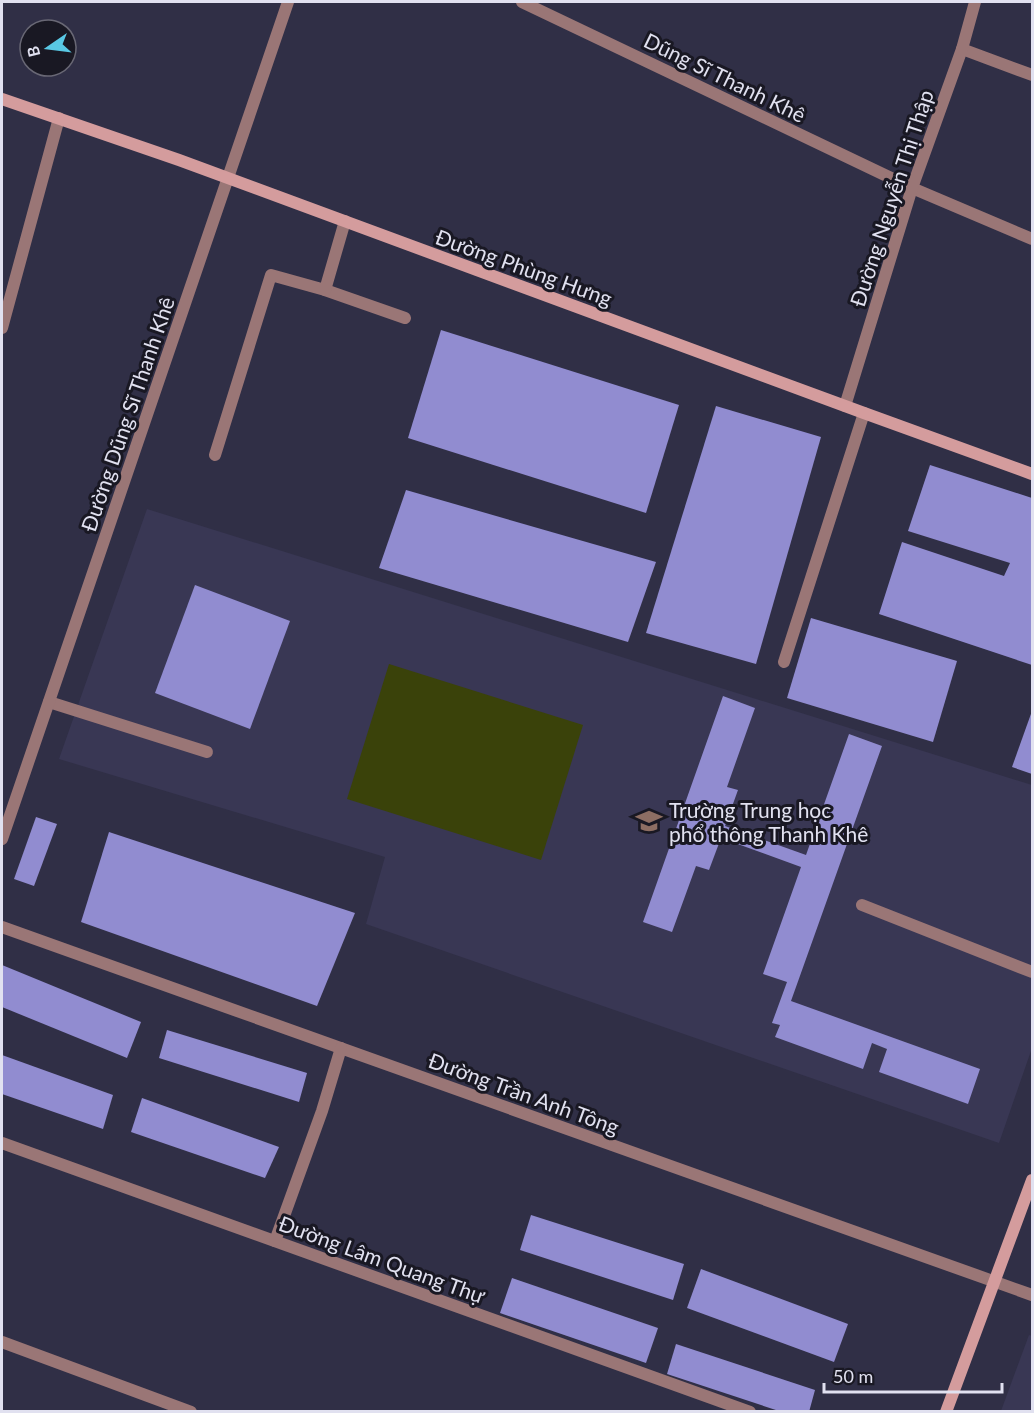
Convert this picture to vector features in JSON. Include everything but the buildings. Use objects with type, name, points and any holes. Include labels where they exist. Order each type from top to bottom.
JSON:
[{"type":"street","name":"Đường Dũng Sĩ Thanh Khê","points":[[2,839],[288,2]]},
{"type":"street","name":"Dũng Sĩ Thanh Khê","points":[[522,2],[912,188],[1032,239]]},
{"type":"street","name":"Đường Nguyễn Thị Thập","points":[[845,406],[912,188],[962,49],[975,2]]},
{"type":"street","points":[[962,49],[1032,75]]},
{"type":"street","name":"Đường Phùng Hưng","points":[[2,99],[228,178],[1032,474]]},
{"type":"street","points":[[2,328],[58,118]]},
{"type":"street","points":[[325,290],[345,221]]},
{"type":"street","points":[[215,455],[271,274],[405,318]]},
{"type":"street","points":[[784,662],[864,413]]},
{"type":"street","points":[[49,702],[207,752]]},
{"type":"street","points":[[862,905],[1032,972]]},
{"type":"street","name":"Đường Trần Anh Tông","points":[[2,927],[1032,1295]]},
{"type":"street","points":[[275,1241],[322,1111],[341,1048]]},
{"type":"street","name":"Đường Lâm Quang Thự","points":[[2,1143],[750,1412]]},
{"type":"street","points":[[946,1412],[1032,1180]]},
{"type":"street","points":[[2,1342],[191,1412]]},
{"type":"shaded area","name":"Trường Trung học phổ thông Thanh Khê","points":[[147,509],[1032,785],[1032,1048],[999,1143],[366,924],[385,857],[59,759]]},
{"type":"shaded area","points":[[1029,1335],[1032,1336],[1032,1411],[1001,1411]]},
{"type":"green space","points":[[389,664],[583,725],[541,860],[347,799]]},
{"type":"place","name":"Trường Trung học phổ thông Thanh Khê","points":[[649,821]]}]
